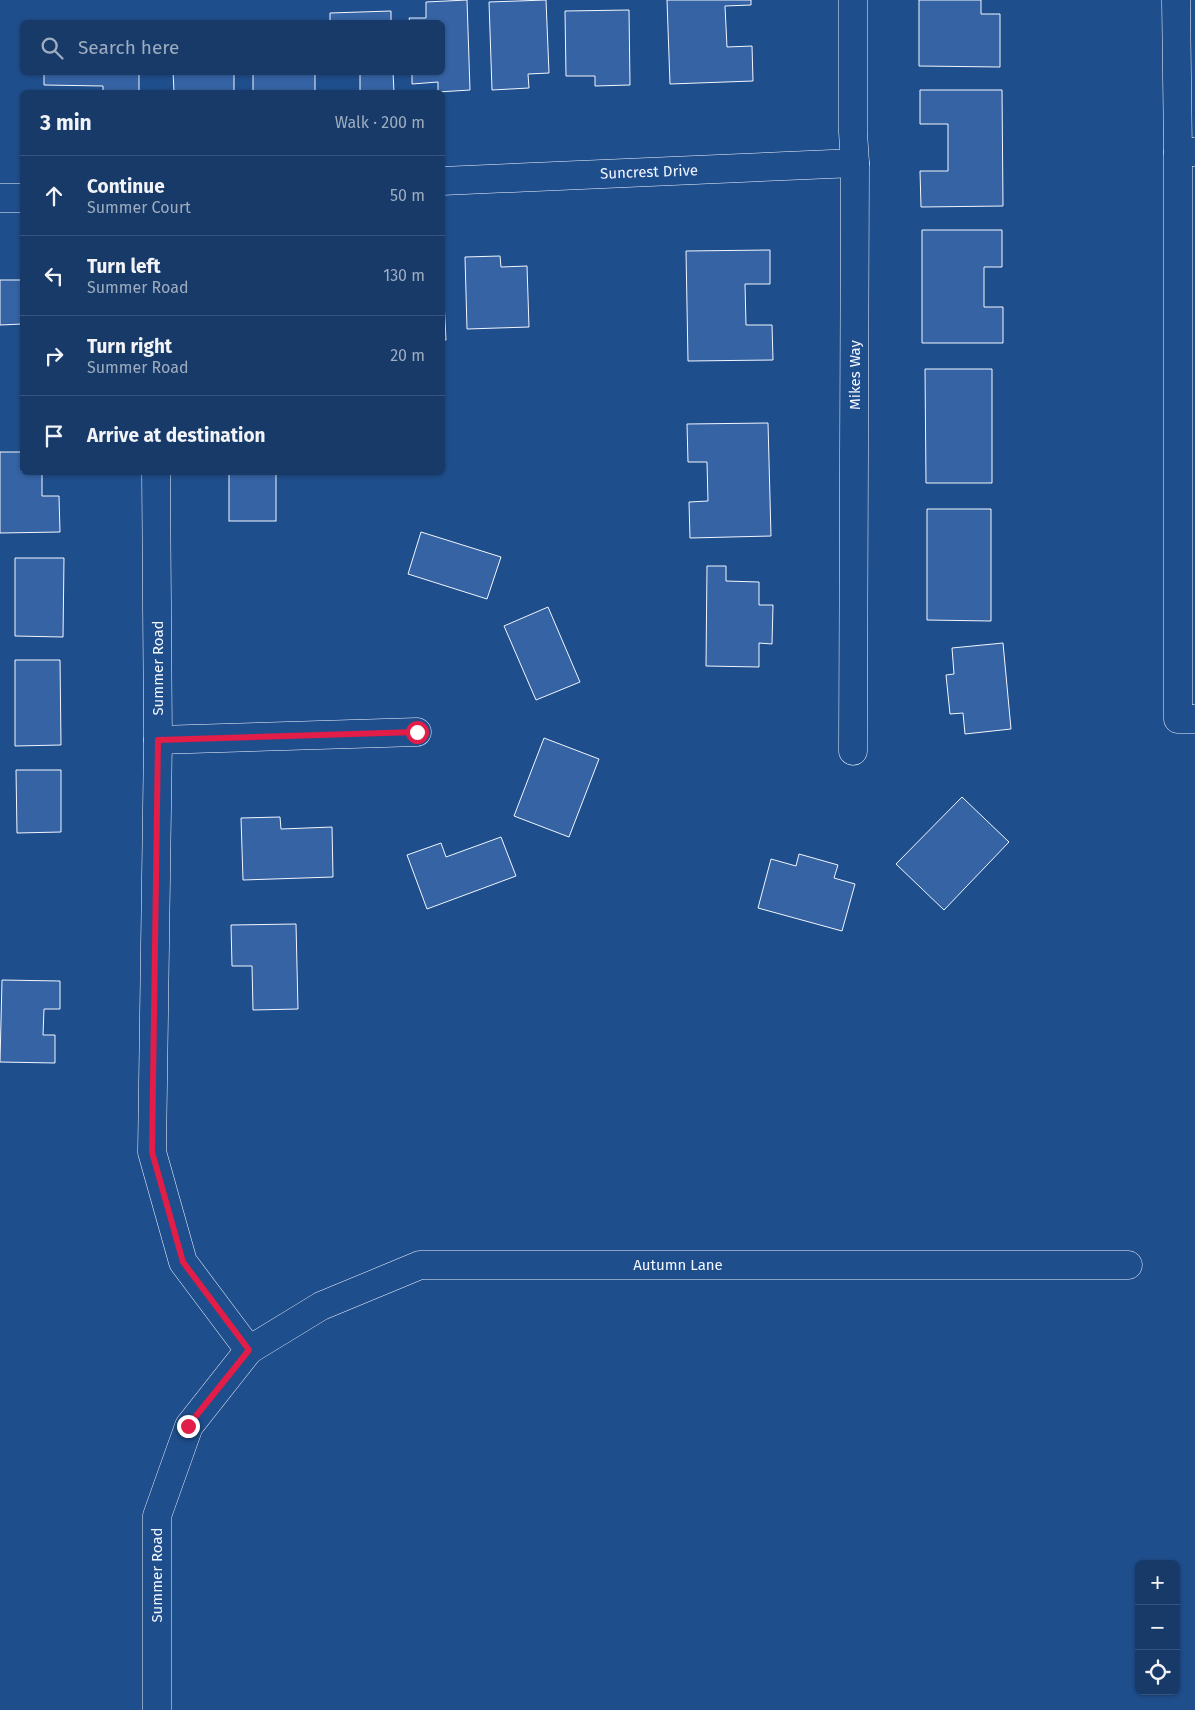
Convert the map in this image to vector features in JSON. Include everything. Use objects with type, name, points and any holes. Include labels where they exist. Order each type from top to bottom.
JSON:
[{"type":"street","name":"Mikes Way","points":[[853,0],[853,132],[856,164],[853,751]]},
{"type":"street","points":[[1176,0],[1187,152],[1178,719],[1195,720]]},
{"type":"street","name":"Suncrest Drive","points":[[445,181],[856,164]]},
{"type":"street","points":[[0,198],[20,198]]},
{"type":"street","name":"Summer Road","points":[[156,475],[158,740],[152,1152],[183,1262],[249,1350],[188,1426],[156,1516],[156,1710]]},
{"type":"street","points":[[158,740],[417,732]]},
{"type":"street","name":"Autumn Lane","points":[[249,1350],[321,1306],[420,1265],[1128,1265]]},
{"type":"building","points":[[467,0],[470,90],[445,92],[445,90],[438,90],[438,82],[412,84],[412,75],[445,75],[445,20],[410,20],[409,18],[426,18],[426,2]]},
{"type":"building","points":[[546,0],[549,73],[528,74],[529,88],[492,90],[489,2]]},
{"type":"building","points":[[667,0],[751,0],[751,5],[725,6],[727,47],[752,46],[753,81],[670,84]]},
{"type":"building","points":[[919,0],[981,0],[981,14],[1000,14],[1000,67],[919,66]]},
{"type":"building","points":[[629,10],[630,85],[595,86],[595,76],[566,76],[565,11]]},
{"type":"building","points":[[391,11],[391,20],[330,20],[330,13]]},
{"type":"building","points":[[44,75],[139,75],[139,90],[103,90],[103,86],[44,85]]},
{"type":"building","points":[[173,75],[234,75],[234,90],[174,90]]},
{"type":"building","points":[[253,75],[315,75],[315,90],[253,90]]},
{"type":"building","points":[[360,75],[393,75],[394,90],[360,90]]},
{"type":"building","points":[[920,90],[1002,90],[1003,206],[921,207],[920,171],[948,171],[948,124],[920,124]]},
{"type":"building","points":[[922,230],[1002,230],[1002,267],[984,267],[984,307],[1003,307],[1003,343],[922,343]]},
{"type":"building","points":[[770,250],[770,284],[745,284],[746,325],[772,325],[773,360],[688,361],[686,251]]},
{"type":"building","points":[[500,256],[501,267],[527,266],[529,327],[467,329],[465,257]]},
{"type":"building","points":[[0,280],[20,280],[20,324],[0,325]]},
{"type":"building","points":[[925,369],[992,369],[992,483],[926,483]]},
{"type":"building","points":[[768,423],[771,536],[690,538],[689,502],[708,501],[707,462],[688,462],[687,424]]},
{"type":"building","points":[[0,452],[20,452],[20,475],[42,475],[42,496],[59,496],[60,532],[0,533]]},
{"type":"building","points":[[229,475],[276,475],[276,521],[229,521]]},
{"type":"building","points":[[927,509],[991,509],[991,621],[927,620]]},
{"type":"building","points":[[421,532],[501,557],[487,599],[408,574]]},
{"type":"building","points":[[15,558],[64,558],[63,637],[15,636]]},
{"type":"building","points":[[707,566],[726,566],[726,581],[759,582],[759,605],[773,605],[772,644],[759,643],[759,667],[706,666]]},
{"type":"building","points":[[548,607],[580,682],[536,700],[504,626]]},
{"type":"building","points":[[1003,643],[1011,729],[965,734],[963,713],[950,714],[946,675],[954,674],[952,648]]},
{"type":"building","points":[[15,660],[60,660],[61,745],[15,746]]},
{"type":"building","points":[[544,738],[599,759],[569,837],[514,816]]},
{"type":"building","points":[[16,770],[61,770],[61,832],[17,833]]},
{"type":"building","points":[[962,797],[1009,842],[944,910],[896,864]]},
{"type":"building","points":[[280,817],[281,829],[332,827],[333,877],[243,880],[241,818]]},
{"type":"building","points":[[501,837],[516,876],[427,909],[407,855],[441,843],[446,857]]},
{"type":"building","points":[[799,854],[838,865],[834,878],[855,884],[842,931],[758,908],[771,859],[796,866]]},
{"type":"building","points":[[296,924],[298,1009],[253,1010],[252,966],[232,966],[231,925]]},
{"type":"building","points":[[2,980],[60,981],[60,1009],[44,1009],[43,1035],[55,1035],[55,1063],[0,1062]]},
{"type":"route","points":[[188,1426],[249,1350],[183,1262],[152,1152],[158,740],[417,732]]}]
